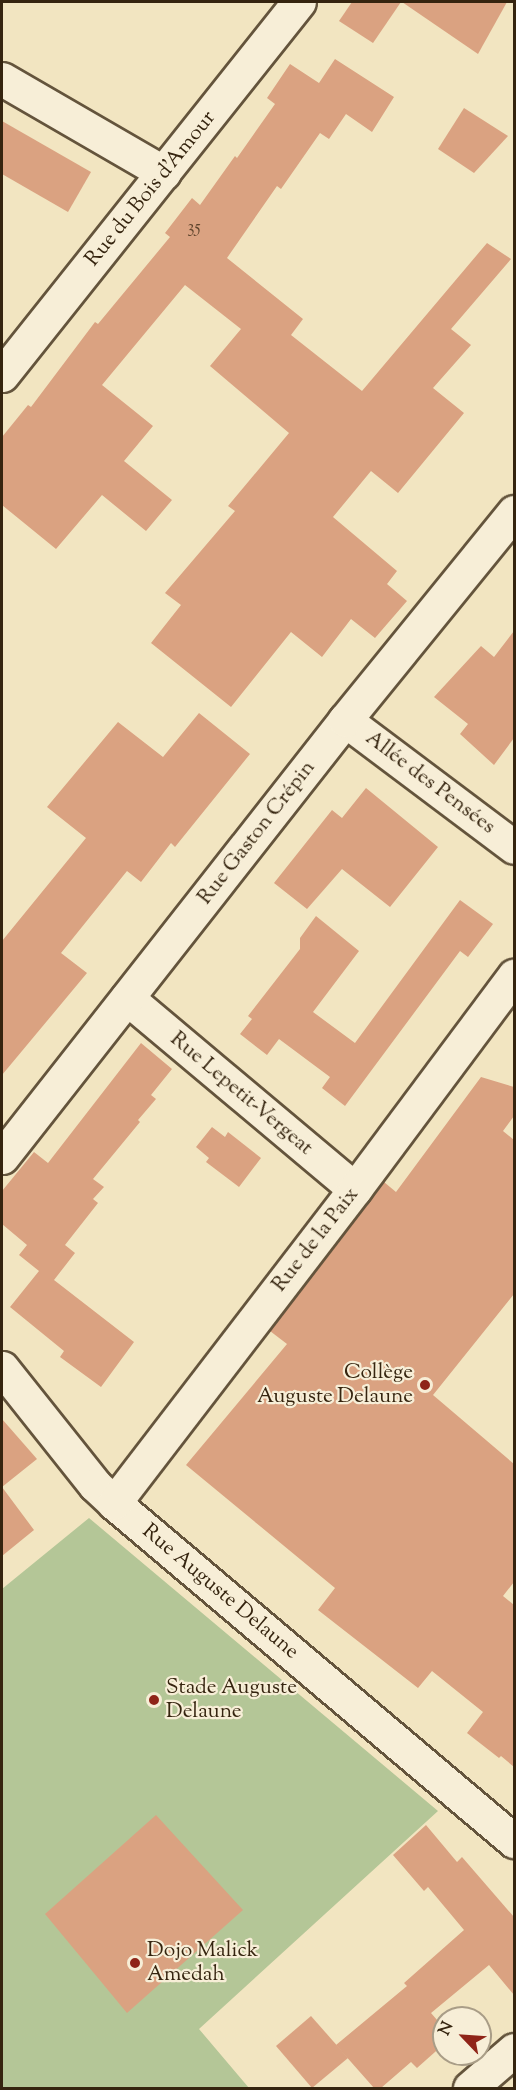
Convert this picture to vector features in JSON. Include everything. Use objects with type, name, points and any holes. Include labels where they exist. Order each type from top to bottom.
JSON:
[{"type":"street","name":"Rue du Bois d'Amour","points":[[2,375],[299,2]]},
{"type":"street","points":[[2,79],[164,173]]},
{"type":"street","name":"Rue Gaston Crépin","points":[[2,1157],[345,720],[514,512]]},
{"type":"street","name":"Allée des Pensées","points":[[345,720],[514,847]]},
{"type":"street","name":"Rue de la Paix","points":[[114,1503],[355,1189],[514,976]]},
{"type":"street","name":"Rue Lepetit-Vergeat","points":[[127,998],[355,1189]]},
{"type":"street","name":"Rue Auguste Delaune","points":[[2,1368],[12,1405],[114,1503],[514,1841]]},
{"type":"street","points":[[470,2088],[514,2050]]},
{"type":"green space","name":"Stade Auguste Delaune","points":[[89,1518],[438,1811],[199,2029],[249,2088],[2,2088],[2,1589]]},
{"type":"building","points":[[352,2],[401,2],[373,43],[339,21]]},
{"type":"building","points":[[402,2],[507,2],[478,54]]},
{"type":"building","points":[[335,59],[394,97],[372,132],[346,114],[329,139],[320,133],[281,189],[277,186],[227,258],[303,319],[291,335],[362,391],[487,243],[511,259],[451,329],[471,345],[433,388],[464,413],[398,493],[371,471],[333,517],[397,571],[387,584],[407,601],[375,638],[351,619],[322,657],[291,632],[231,707],[151,643],[181,605],[165,593],[235,511],[228,506],[289,433],[210,366],[241,329],[185,285],[102,385],[153,426],[124,461],[172,500],[146,531],[102,495],[56,549],[2,505],[2,437],[28,405],[31,407],[95,322],[98,324],[170,237],[165,233],[192,198],[200,205],[235,156],[237,158],[275,104],[267,98],[290,64],[319,83]]},
{"type":"building","points":[[464,108],[508,136],[474,173],[438,149]]},
{"type":"building","points":[[2,121],[91,172],[68,212],[2,174]]},
{"type":"building","points":[[514,631],[514,738],[494,765],[460,734],[468,724],[434,697],[481,646],[494,657]]},
{"type":"building","points":[[199,713],[250,754],[175,847],[171,843],[141,882],[127,871],[61,953],[87,973],[2,1075],[2,941],[86,838],[47,807],[118,722],[163,757]]},
{"type":"building","points":[[366,788],[438,847],[390,907],[342,869],[307,909],[274,883],[332,810],[342,818]]},
{"type":"building","points":[[460,900],[493,924],[468,957],[460,951],[345,1106],[322,1088],[330,1077],[279,1039],[267,1055],[240,1034],[252,1019],[248,1016],[300,949],[300,938],[316,916],[359,951],[313,1012],[355,1043]]},
{"type":"building","points":[[141,1043],[172,1069],[151,1095],[156,1099],[138,1120],[140,1122],[93,1179],[104,1187],[93,1199],[98,1203],[65,1245],[75,1253],[54,1280],[134,1342],[101,1387],[60,1357],[64,1351],[10,1307],[39,1271],[19,1255],[27,1245],[2,1224],[2,1191],[34,1152],[48,1163]]},
{"type":"building","name":"Collège Auguste Delaune","points":[[481,1077],[514,1087],[514,1116],[503,1131],[514,1140],[514,1294],[433,1395],[514,1464],[514,1582],[503,1596],[514,1605],[514,1767],[467,1733],[483,1712],[432,1671],[418,1688],[318,1610],[335,1588],[186,1465],[287,1344],[270,1331],[384,1182],[396,1192]]},
{"type":"building","points":[[212,1127],[225,1137],[228,1132],[261,1158],[239,1187],[206,1162],[209,1158],[196,1147]]},
{"type":"building","points":[[2,1419],[37,1459],[2,1487]]},
{"type":"building","points":[[2,1487],[34,1530],[2,1556]]},
{"type":"building","name":"Dojo Malick Amedah","points":[[156,1815],[243,1910],[127,2013],[45,1914]]},
{"type":"building","points":[[426,1825],[457,1862],[462,1857],[514,1917],[514,1995],[489,1965],[439,2006],[432,2006],[432,2055],[417,2068],[411,2062],[381,2088],[374,2088],[336,2045],[407,1986],[404,1983],[464,1930],[428,1887],[424,1891],[393,1855]]},
{"type":"building","points":[[311,2016],[348,2058],[312,2088],[276,2046]]},
{"type":"place","name":"Collège Auguste Delaune","points":[[425,1385]]},
{"type":"place","name":"Stade Auguste Delaune","points":[[154,1700]]},
{"type":"place","name":"Dojo Malick Amedah","points":[[135,1963]]}]
